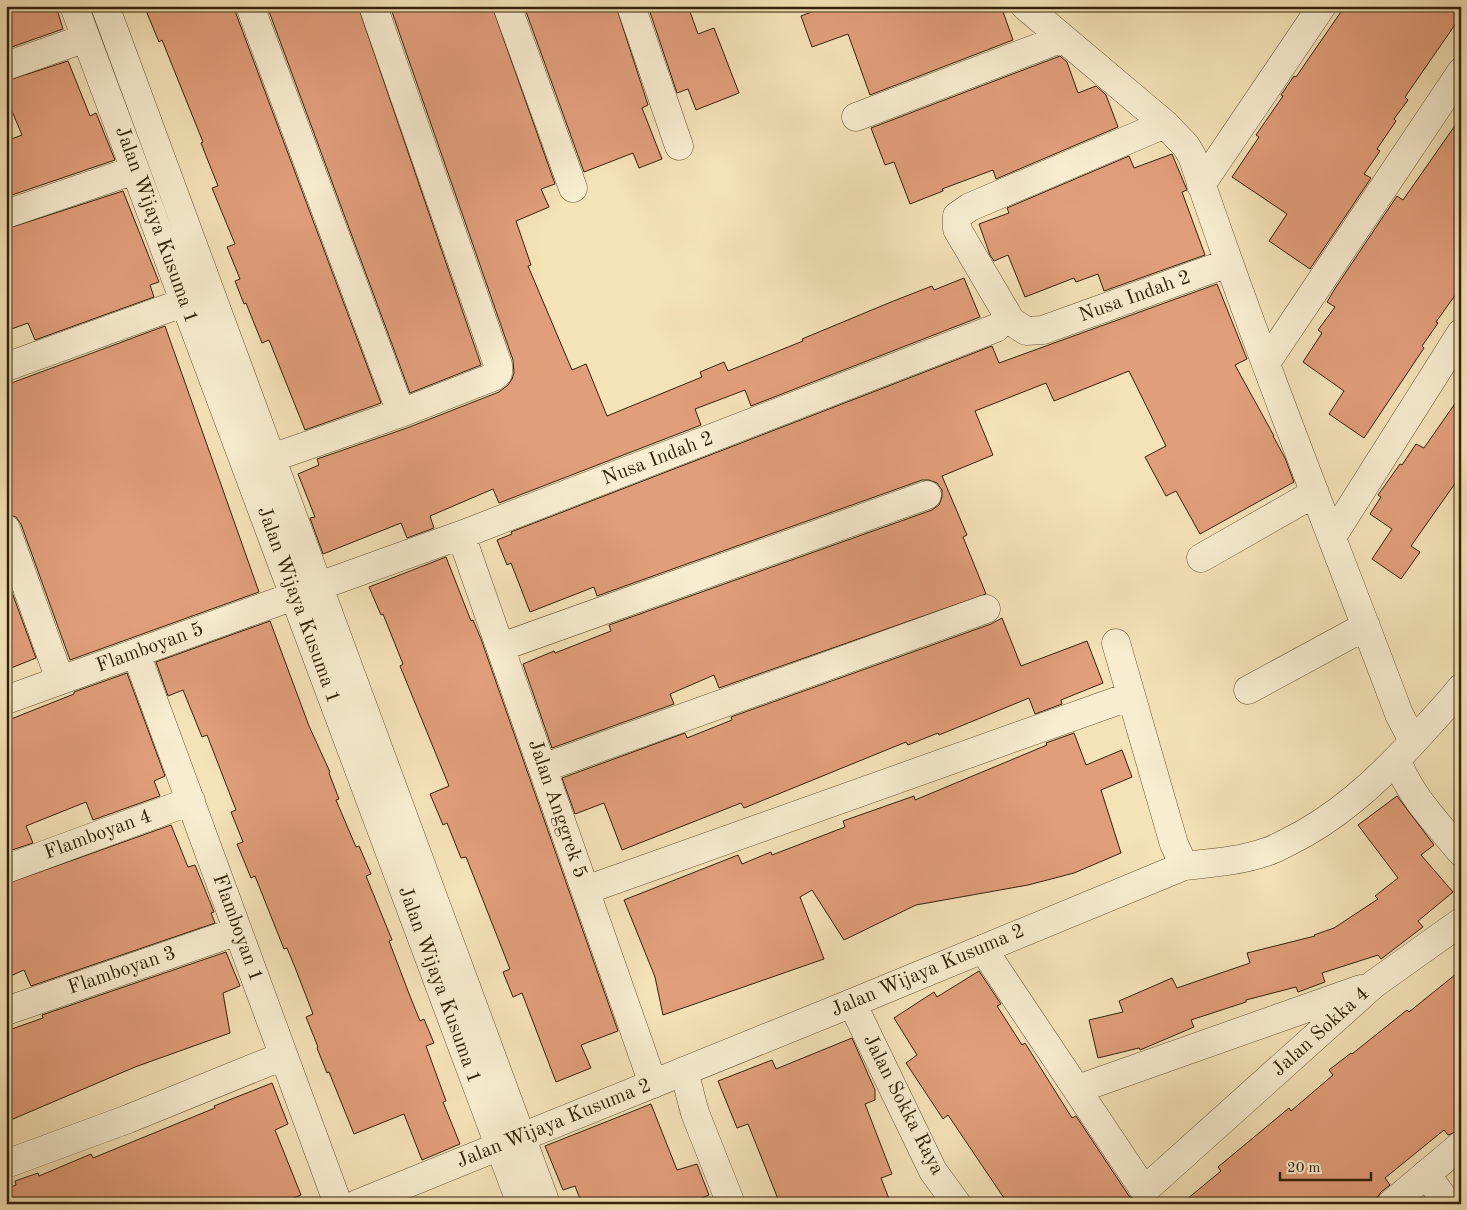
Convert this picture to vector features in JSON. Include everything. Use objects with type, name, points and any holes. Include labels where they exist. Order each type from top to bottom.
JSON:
[{"type":"street","name":"Jalan Wijaya Kusuma 1","points":[[74,6],[185,302],[259,463],[319,586],[511,1142],[521,1204]]},
{"type":"street","name":"Jalan Wijaya Kusuma 1","points":[[105,6],[259,463],[294,596],[511,1142],[546,1204]]},
{"type":"street","points":[[250,6],[400,413]]},
{"type":"street","points":[[259,463],[493,378],[498,372],[498,365],[373,6]]},
{"type":"street","points":[[507,6],[573,188]]},
{"type":"street","points":[[631,6],[679,146]]},
{"type":"street","points":[[1026,6],[1165,124],[1186,146],[1192,156],[1228,263],[1399,714],[1405,751],[1401,771],[1414,792],[1461,852]]},
{"type":"street","points":[[1201,185],[1322,6]]},
{"type":"street","points":[[6,66],[86,38]]},
{"type":"street","points":[[856,117],[1063,38]]},
{"type":"street","points":[[1266,364],[1461,72]]},
{"type":"street","name":"Nusa Indah 2","points":[[1165,124],[970,207],[957,216],[957,229],[1011,321],[1026,330],[1043,330],[1228,263]]},
{"type":"street","points":[[6,214],[135,170]]},
{"type":"street","points":[[6,367],[185,302]]},
{"type":"street","name":"Nusa Indah 2","points":[[319,586],[461,535],[996,328]]},
{"type":"street","points":[[1332,538],[1461,333]]},
{"type":"street","points":[[1201,558],[1315,493]]},
{"type":"street","points":[[501,647],[927,495]]},
{"type":"street","name":"Jalan Anggrek 5","points":[[461,535],[654,1084]]},
{"type":"street","points":[[8,543],[60,680]]},
{"type":"street","name":"Flamboyan 5","points":[[6,700],[294,596]]},
{"type":"street","points":[[543,768],[986,609]]},
{"type":"street","points":[[1248,690],[1366,626]]},
{"type":"street","points":[[1116,643],[1174,844],[1184,866]]},
{"type":"street","name":"Flamboyan 1","points":[[136,653],[338,1204]]},
{"type":"street","name":"Jalan Wijaya Kusuma 2","points":[[356,1204],[852,1004],[1184,866],[1225,861],[1266,852],[1305,834],[1345,806],[1405,751],[1444,710],[1461,688]]},
{"type":"street","points":[[586,890],[1131,696]]},
{"type":"street","name":"Flamboyan 4","points":[[6,869],[191,801]]},
{"type":"street","points":[[1374,984],[1461,922]]},
{"type":"street","name":"Flamboyan 3","points":[[6,1011],[238,931]]},
{"type":"street","name":"Jalan Sokka 4","points":[[983,949],[1142,1187],[1149,1186],[1374,984]]},
{"type":"street","name":"Jalan Sokka 4","points":[[1078,1089],[1374,984]]},
{"type":"street","name":"Jalan Sokka Raya","points":[[852,1004],[934,1170],[956,1204]]},
{"type":"street","points":[[6,1164],[128,1119],[283,1056]]},
{"type":"street","points":[[684,1071],[695,1113],[731,1204]]},
{"type":"street","points":[[1391,1204],[1461,1145]]},
{"type":"street","points":[[934,1170],[939,1204]]},
{"type":"street","points":[[1426,1174],[1448,1204]]},
{"type":"building","points":[[6,6],[56,6],[63,29],[6,49]]},
{"type":"building","points":[[164,6],[235,6],[235,11],[381,403],[305,430],[269,340],[262,343],[235,281],[240,279],[227,247],[235,244],[212,188],[218,186],[201,143],[203,142],[162,40],[159,42],[147,13]]},
{"type":"building","points":[[267,6],[358,6],[481,365],[410,393]]},
{"type":"building","points":[[390,6],[492,6],[555,184],[541,189],[549,207],[516,221],[531,265],[528,266],[572,370],[586,364],[607,416],[702,377],[700,372],[724,362],[728,371],[932,286],[934,290],[964,278],[980,317],[751,406],[745,390],[695,409],[701,425],[499,503],[493,489],[430,516],[434,528],[407,538],[401,523],[323,554],[310,518],[315,517],[298,474],[319,465],[317,459],[407,428],[499,392],[508,385],[514,373],[513,360]]},
{"type":"building","points":[[524,6],[616,6],[648,105],[642,108],[662,159],[639,168],[633,153],[584,172]]},
{"type":"building","points":[[648,6],[688,6],[698,34],[714,28],[739,93],[696,110],[688,89],[677,93]]},
{"type":"building","points":[[827,6],[1001,6],[1013,40],[870,95],[848,34],[812,47],[801,16]]},
{"type":"building","points":[[1345,6],[1461,6],[1461,16],[1405,97],[1408,100],[1394,119],[1396,121],[1377,149],[1380,151],[1364,174],[1371,178],[1310,269],[1269,241],[1287,214],[1232,177],[1259,137],[1256,135],[1283,96],[1281,95],[1294,76],[1296,77]]},
{"type":"building","points":[[1060,56],[1067,62],[1078,93],[1096,86],[1106,95],[1118,127],[996,179],[993,170],[942,189],[943,191],[910,204],[894,162],[885,165],[871,128]]},
{"type":"building","points":[[68,61],[90,116],[96,113],[115,160],[6,197],[6,141],[22,135],[6,97],[6,81]]},
{"type":"building","points":[[1461,117],[1461,287],[1436,322],[1438,323],[1422,346],[1424,348],[1364,438],[1329,414],[1344,391],[1303,362],[1322,333],[1318,330],[1335,307],[1327,302],[1336,287],[1397,196],[1403,200]]},
{"type":"building","points":[[1172,154],[1187,190],[1182,192],[1205,255],[1104,291],[1098,274],[1076,282],[1074,278],[1025,297],[1008,255],[994,261],[990,255],[979,224],[1009,213],[1007,208],[1129,156],[1134,168]]},
{"type":"building","points":[[123,191],[159,282],[150,285],[154,297],[35,340],[28,323],[6,331],[6,229]]},
{"type":"building","points":[[1217,284],[1247,359],[1235,365],[1274,436],[1294,482],[1200,534],[1176,491],[1166,496],[1145,457],[1166,446],[1129,371],[1054,401],[1046,383],[975,411],[993,455],[942,476],[967,535],[963,537],[986,594],[719,688],[714,675],[670,694],[674,704],[552,748],[523,664],[611,631],[609,625],[932,510],[939,505],[942,490],[937,483],[922,480],[597,596],[594,587],[530,612],[511,563],[507,565],[497,540],[512,534],[511,532],[992,346],[999,363]]},
{"type":"building","points":[[165,326],[259,592],[70,660],[21,524],[16,517],[6,514],[6,385]]},
{"type":"building","points":[[1461,395],[1461,475],[1411,546],[1420,552],[1401,579],[1372,559],[1392,529],[1370,514],[1381,497],[1378,495],[1400,464],[1402,465],[1416,444],[1424,448]]},
{"type":"building","points":[[446,557],[471,621],[473,620],[481,639],[618,1031],[581,1045],[591,1068],[556,1082],[522,993],[513,997],[503,972],[510,969],[466,857],[461,858],[447,823],[443,825],[430,794],[449,786],[400,666],[403,664],[383,614],[381,615],[369,587]]},
{"type":"building","points":[[6,576],[36,658],[6,670]]},
{"type":"building","points":[[1002,618],[1021,666],[1087,641],[1103,683],[1061,700],[1062,704],[1035,714],[1029,698],[939,735],[938,733],[908,745],[906,742],[744,808],[741,803],[622,850],[604,803],[575,814],[562,778],[685,733],[687,738],[732,720],[731,717],[991,624]]},
{"type":"building","points":[[270,621],[309,726],[330,772],[339,799],[336,800],[356,847],[359,846],[371,874],[366,876],[392,940],[389,941],[408,991],[420,1021],[424,1019],[434,1043],[426,1046],[446,1101],[443,1102],[460,1144],[422,1160],[404,1114],[354,1134],[329,1072],[327,1073],[306,1017],[313,1014],[296,970],[287,948],[284,949],[255,876],[251,878],[237,844],[243,842],[231,812],[236,810],[207,735],[202,737],[183,690],[168,696],[156,662]]},
{"type":"building","points":[[127,673],[165,776],[154,781],[160,796],[93,820],[86,802],[26,826],[33,843],[6,852],[6,721],[74,694],[74,692]]},
{"type":"building","points":[[1074,733],[1086,765],[1122,750],[1132,777],[1101,790],[1121,853],[1074,873],[1028,885],[916,905],[844,940],[812,890],[800,897],[824,959],[663,1015],[655,977],[624,900],[738,855],[742,864],[771,852],[772,855],[845,827],[843,821],[914,796],[915,800],[1047,745],[1046,743]]},
{"type":"building","points":[[1397,796],[1434,845],[1421,855],[1453,892],[1418,921],[1423,927],[1381,959],[1378,955],[1322,973],[1325,982],[1298,992],[1296,987],[1246,1000],[1246,1002],[1191,1020],[1194,1027],[1140,1050],[1139,1048],[1098,1058],[1089,1020],[1123,1012],[1119,1001],[1172,978],[1177,988],[1250,963],[1247,953],[1315,936],[1334,928],[1378,899],[1375,896],[1398,878],[1358,825]]},
{"type":"building","points":[[171,825],[188,867],[195,865],[214,912],[211,913],[215,923],[31,986],[24,970],[6,978],[6,884]]},
{"type":"building","points":[[226,952],[240,986],[223,993],[230,1033],[135,1067],[6,1122],[6,1031],[43,1018],[42,1015]]},
{"type":"building","points":[[1461,970],[1461,1130],[1448,1135],[1444,1130],[1385,1178],[1390,1185],[1381,1192],[1376,1204],[1181,1204],[1221,1171],[1218,1167],[1289,1108],[1291,1111],[1333,1075],[1329,1070],[1407,1010],[1409,1012]]},
{"type":"building","points":[[979,971],[1001,1004],[997,1006],[1022,1045],[1025,1043],[1072,1118],[1076,1116],[1129,1196],[1142,1204],[1008,1204],[948,1115],[943,1119],[906,1063],[917,1055],[894,1018],[934,992],[937,997]]},
{"type":"building","points":[[852,1038],[875,1090],[875,1100],[865,1104],[892,1174],[881,1178],[891,1204],[780,1204],[748,1124],[737,1128],[718,1081],[772,1060],[776,1069]]},
{"type":"building","points":[[272,1083],[288,1124],[275,1130],[301,1195],[278,1204],[6,1204],[6,1189],[16,1185],[15,1181],[38,1173],[39,1176],[91,1154],[93,1158]]},
{"type":"building","points":[[651,1104],[677,1170],[697,1164],[709,1195],[687,1204],[582,1204],[575,1186],[563,1190],[545,1146]]}]
